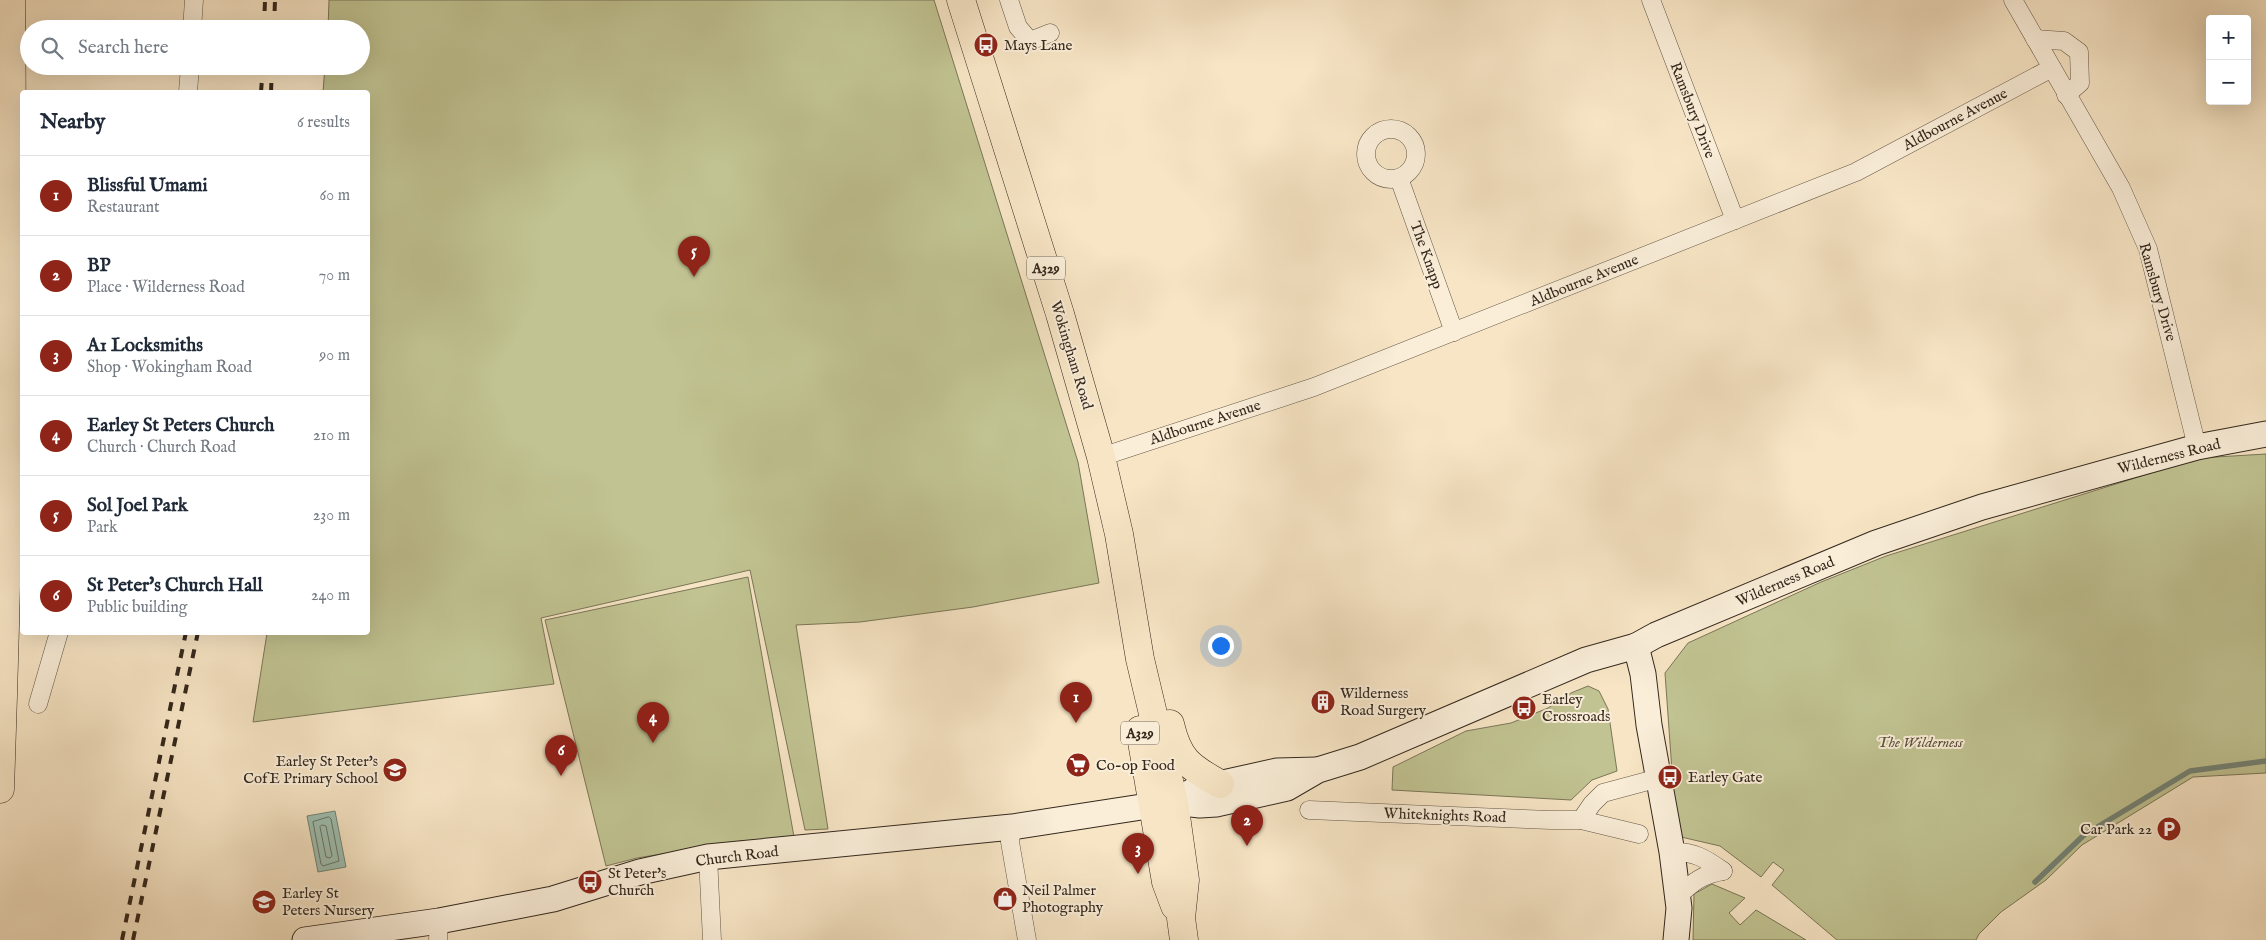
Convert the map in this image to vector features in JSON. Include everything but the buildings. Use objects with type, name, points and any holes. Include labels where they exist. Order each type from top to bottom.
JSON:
[{"type":"main road","points":[[0,789],[12,253],[11,0]]},
{"type":"main road","name":"Wokingham Road","points":[[961,0],[1060,314],[1101,456],[1119,534],[1140,659],[1138,705],[1141,742],[1163,804],[1166,882],[1182,929]]},
{"type":"main road","name":"Wilderness Road","points":[[1163,804],[1216,804],[1268,794],[1302,781],[1318,770],[1360,756],[1586,660],[1636,646],[1656,635],[1876,542],[1982,507],[2197,447],[2266,434]]},
{"type":"main road","points":[[1636,646],[1643,674],[1649,725],[1678,896],[1676,940]]},
{"type":"main road","points":[[1140,659],[1156,673],[1173,737],[1182,756],[1201,773],[1220,784]]},
{"type":"main road","name":"Wilderness Road","points":[[1163,804],[1196,788],[1278,771],[1318,770]]},
{"type":"main road","name":"Church Road","points":[[305,940],[438,931],[553,899],[640,872],[708,857],[1012,827],[1163,804]]},
{"type":"street","points":[[193,20],[194,0]]},
{"type":"street","points":[[1009,0],[1018,27],[1030,41],[1050,33]]},
{"type":"street","name":"Ramsbury Drive","points":[[1651,0],[1735,220]]},
{"type":"street","name":"Ramsbury Drive","points":[[2014,0],[2066,95],[2121,188],[2148,249],[2197,447]]},
{"type":"street","points":[[2035,39],[2064,41],[2079,52],[2080,83],[2066,95]]},
{"type":"street","name":"Aldbourne Avenue","points":[[1101,456],[1314,387],[1856,172],[2052,68]]},
{"type":"street","points":[[188,90],[189,75]]},
{"type":"street","name":"The Knapp","points":[[1399,178],[1454,332]]},
{"type":"street","points":[[38,704],[57,635]]},
{"type":"street","points":[[1581,820],[1592,804],[1603,793],[1659,778]]},
{"type":"street","name":"Whiteknights Road","points":[[1309,810],[1581,820],[1640,834]]},
{"type":"street","points":[[1012,827],[1010,842],[1027,940]]},
{"type":"street","points":[[1672,852],[1685,852],[1704,857],[1723,871],[1708,873],[1694,880],[1678,896]]},
{"type":"street","points":[[708,857],[712,940]]},
{"type":"green space","points":[[329,0],[934,0],[1078,462],[1099,583],[973,607],[860,622],[796,625],[828,829],[805,830],[750,570],[541,618],[554,684],[253,722],[267,635],[370,635],[370,90],[323,90],[324,75],[370,75],[370,20],[328,20]]},
{"type":"green space","name":"The Wilderness","points":[[2266,454],[2266,773],[2193,777],[2082,845],[2046,880],[2001,912],[1979,934],[1976,940],[1837,940],[1772,885],[1784,870],[1773,862],[1761,877],[1720,846],[1681,837],[1675,813],[1665,673],[1688,643],[1821,582],[1886,556],[2199,458]]},
{"type":"green space","points":[[748,577],[794,837],[775,842],[741,841],[637,858],[606,866],[545,620]]},
{"type":"green space","points":[[1588,686],[1599,691],[1608,709],[1617,771],[1592,780],[1571,800],[1392,790],[1393,767],[1466,731],[1511,723],[1548,708],[1571,693]]},
{"type":"green space","points":[[1712,884],[1745,898],[1729,913],[1740,925],[1756,910],[1806,940],[1693,940],[1694,894]]},
{"type":"water","points":[[335,811],[346,867],[318,872],[307,816]]},
{"type":"waterway","points":[[2035,882],[2084,835],[2190,771],[2266,761]]},
{"type":"railway","points":[[264,20],[265,0]]},
{"type":"railway","points":[[274,20],[275,0]]},
{"type":"railway","points":[[261,90],[262,75]]},
{"type":"railway","points":[[271,90],[272,75]]},
{"type":"railway","points":[[122,940],[185,635]]},
{"type":"railway","points":[[133,940],[197,635]]},
{"type":"place","name":"Mays Lane","points":[[986,45]]},
{"type":"place","name":"Sol Joel Park","points":[[694,277]]},
{"type":"place","name":"Wilderness Road Surgery","points":[[1323,702]]},
{"type":"place","name":"Earley Crossroads","points":[[1524,708]]},
{"type":"place","name":"Blissful Umami","points":[[1076,723]]},
{"type":"place","name":"Earley St Peters Church","points":[[653,743]]},
{"type":"place","name":"Co-op Food","points":[[1078,765]]},
{"type":"place","name":"Earley St Peter's CofE Primary School","points":[[395,770]]},
{"type":"place","name":"St Peter's Church Hall","points":[[561,776]]},
{"type":"place","name":"Earley Gate","points":[[1670,777]]},
{"type":"place","name":"Car Park 22","points":[[2169,829]]},
{"type":"place","name":"BP","points":[[1247,846]]},
{"type":"place","name":"A1 Locksmiths","points":[[1138,874]]},
{"type":"place","name":"St Peter's Church","points":[[590,882]]},
{"type":"place","name":"Neil Palmer Photography","points":[[1005,899]]},
{"type":"place","name":"Earley St Peters Nursery","points":[[264,902]]}]
